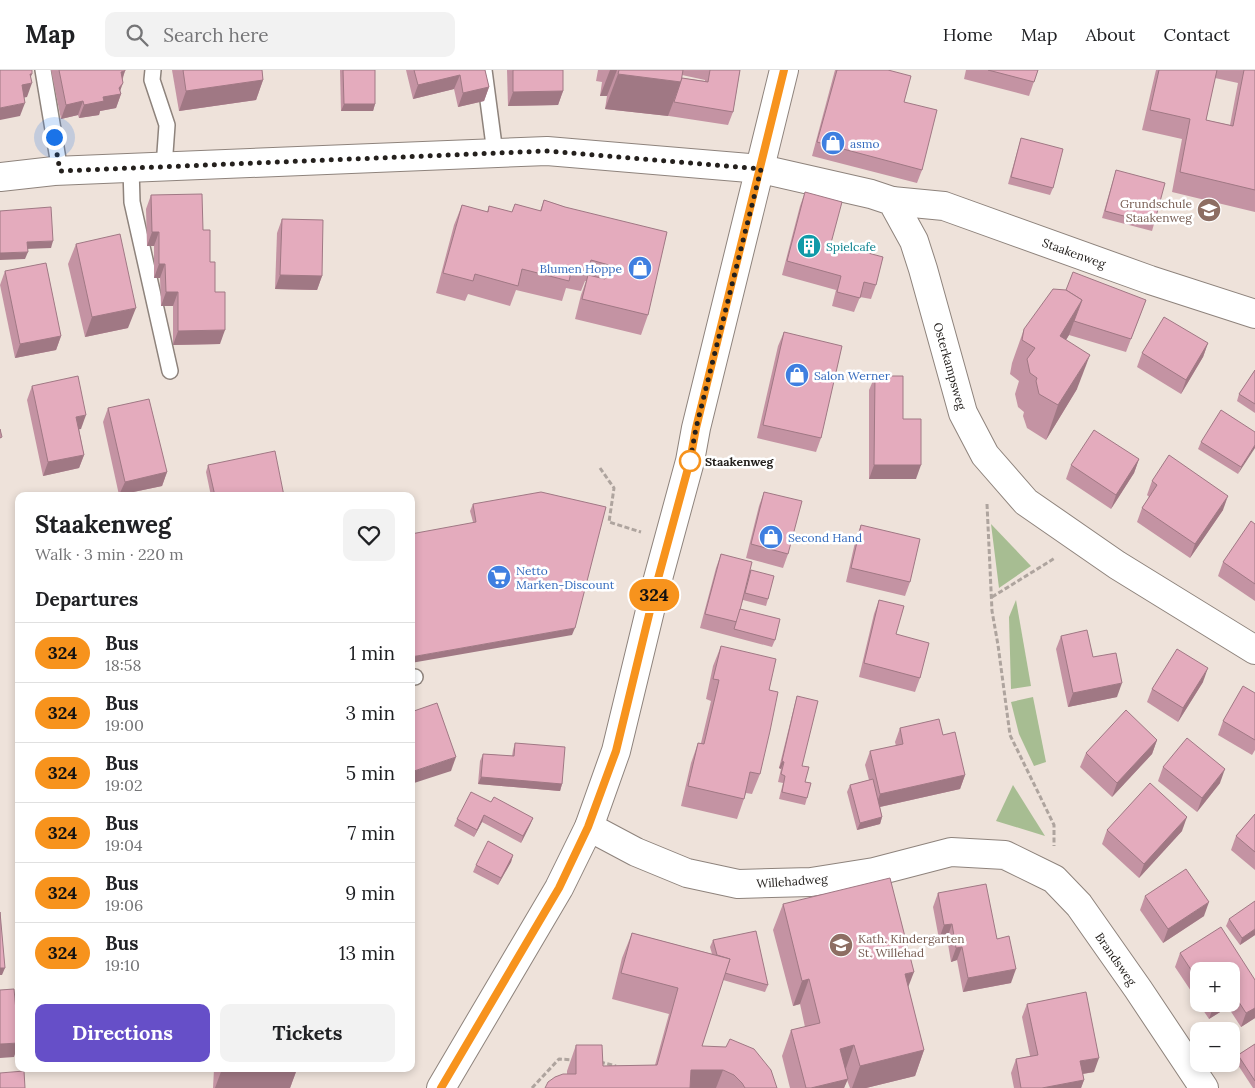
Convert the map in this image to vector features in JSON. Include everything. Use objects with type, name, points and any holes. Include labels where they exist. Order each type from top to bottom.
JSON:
[{"type":"street","points":[[441,1088],[559,888],[588,827],[616,751],[668,541],[690,461],[696,428],[784,70]]},
{"type":"street","points":[[0,177],[60,171],[547,151],[761,169],[870,194],[892,201]]},
{"type":"street","name":"Staakenweg","points":[[892,201],[944,206],[1150,280],[1255,314]]},
{"type":"street","name":"Osterkampsweg","points":[[892,201],[914,241],[963,413],[985,455],[1026,502],[1117,565],[1255,650]]},
{"type":"street","name":"Willehadweg","points":[[588,827],[636,852],[687,873],[738,884],[820,880],[874,872],[951,852],[1005,855]]},
{"type":"street","name":"Brandsweg","points":[[1005,855],[1054,879],[1079,906],[1138,989],[1204,1088]]},
{"type":"lane","points":[[43,70],[60,171]]},
{"type":"lane","points":[[153,70],[152,80],[167,125],[164,167]]},
{"type":"lane","points":[[484,70],[495,153]]},
{"type":"lane","points":[[131,168],[132,202],[170,371]]},
{"type":"path","points":[[600,468],[614,488],[609,522],[668,541]]},
{"type":"path","points":[[987,502],[992,611],[1010,736],[1054,825],[1054,879]]},
{"type":"path","points":[[991,597],[1082,541]]},
{"type":"path","points":[[532,1088],[559,1059],[579,1060]]},
{"type":"path","points":[[599,1062],[625,1069]]},
{"type":"green space","points":[[991,524],[1031,566],[999,588]]},
{"type":"green space","points":[[1016,600],[1031,686],[1011,689],[1009,617]]},
{"type":"green space","points":[[1033,697],[1046,762],[1034,766],[1019,734],[1011,702]]},
{"type":"green space","points":[[1013,785],[1045,836],[996,821]]},
{"type":"building","points":[[0,70],[32,70],[32,74],[30,74],[32,83],[22,85],[25,103],[0,108]]},
{"type":"building","points":[[59,70],[125,70],[121,72],[123,83],[119,88],[121,94],[103,97],[104,101],[84,105],[83,101],[66,105]]},
{"type":"building","points":[[183,70],[262,70],[263,80],[186,91]]},
{"type":"building","points":[[343,70],[375,70],[375,104],[344,104]]},
{"type":"building","points":[[414,70],[485,70],[489,87],[463,93],[460,75],[418,85]]},
{"type":"building","points":[[513,70],[563,70],[563,91],[513,92]]},
{"type":"building","points":[[619,70],[683,70],[681,82],[618,74]]},
{"type":"building","points":[[710,70],[740,70],[733,112],[674,102],[682,78],[708,82]]},
{"type":"building","points":[[837,70],[888,70],[911,76],[904,102],[937,110],[922,170],[817,142]]},
{"type":"building","points":[[988,70],[1038,70],[1034,82]]},
{"type":"building","points":[[1159,70],[1217,70],[1206,120],[1233,126],[1244,70],[1255,70],[1255,190],[1180,172],[1190,119],[1150,110]]},
{"type":"building","points":[[1021,138],[1063,149],[1053,188],[1011,177]]},
{"type":"building","points":[[1116,170],[1165,183],[1154,224],[1105,211]]},
{"type":"building","points":[[805,192],[842,202],[831,243],[883,257],[876,285],[864,282],[860,298],[837,292],[841,276],[787,261]]},
{"type":"building","points":[[202,194],[203,230],[210,230],[210,262],[215,262],[215,292],[225,292],[225,330],[178,331],[178,292],[166,292],[165,264],[159,264],[159,232],[152,232],[151,195]]},
{"type":"building","points":[[544,200],[667,232],[648,315],[582,299],[588,275],[605,279],[609,265],[591,260],[588,271],[572,268],[569,281],[522,269],[518,286],[475,274],[473,281],[443,273],[462,205],[488,212],[489,206],[512,212],[515,204],[541,211]]},
{"type":"building","points":[[51,207],[53,241],[27,242],[28,252],[0,253],[0,211]]},
{"type":"building","points":[[282,219],[323,220],[322,276],[280,275]]},
{"type":"building","points":[[120,234],[136,308],[92,317],[76,244]]},
{"type":"building","points":[[46,263],[61,336],[20,344],[5,271]]},
{"type":"building","points":[[1073,272],[1146,300],[1131,339],[1074,321],[1082,300],[1066,290]]},
{"type":"building","points":[[1053,289],[1066,290],[1082,300],[1060,336],[1090,355],[1058,405],[1039,394],[1037,378],[1030,373],[1027,359],[1035,348],[1022,340],[1024,329]]},
{"type":"building","points":[[1164,317],[1208,343],[1186,380],[1142,353]]},
{"type":"building","points":[[784,332],[842,346],[821,438],[763,425]]},
{"type":"building","points":[[1255,370],[1255,404],[1239,394]]},
{"type":"building","points":[[78,376],[86,415],[76,417],[84,455],[48,462],[32,386]]},
{"type":"building","points":[[875,376],[903,376],[903,419],[921,419],[921,465],[874,465]]},
{"type":"building","points":[[149,399],[167,472],[125,482],[108,408]]},
{"type":"building","points":[[1221,410],[1255,432],[1255,445],[1241,467],[1201,442]]},
{"type":"building","points":[[1094,430],[1139,459],[1116,495],[1071,465]]},
{"type":"building","points":[[275,451],[283,492],[214,492],[208,465]]},
{"type":"building","points":[[1169,455],[1228,496],[1195,544],[1142,508],[1157,485],[1152,481]]},
{"type":"building","name":"Netto Marken-Discount","points":[[541,492],[606,507],[575,628],[415,656],[415,533],[476,522],[473,504]]},
{"type":"building","name":"Second Hand","points":[[764,492],[802,501],[788,554],[751,544]]},
{"type":"building","points":[[1251,521],[1255,524],[1255,584],[1223,562]]},
{"type":"building","points":[[861,525],[920,539],[910,582],[851,568]]},
{"type":"building","points":[[721,554],[752,562],[737,622],[705,614]]},
{"type":"building","points":[[751,570],[774,576],[768,599],[745,593]]},
{"type":"building","points":[[879,600],[904,606],[896,634],[929,643],[920,678],[864,663]]},
{"type":"building","points":[[740,609],[780,619],[775,640],[734,629]]},
{"type":"building","points":[[1087,630],[1093,657],[1116,653],[1122,683],[1073,693],[1061,636]]},
{"type":"building","points":[[721,646],[776,659],[769,690],[778,692],[770,731],[760,774],[750,772],[744,799],[688,786],[698,743],[704,744],[719,680],[713,679]]},
{"type":"building","points":[[1177,649],[1208,668],[1183,708],[1152,689]]},
{"type":"building","points":[[1243,686],[1255,693],[1255,740],[1223,721]]},
{"type":"building","points":[[797,696],[818,701],[802,766],[809,767],[805,782],[811,783],[807,798],[782,792],[785,776],[781,774],[784,762],[782,761]]},
{"type":"building","points":[[437,703],[456,757],[415,771],[415,711]]},
{"type":"building","points":[[1126,710],[1157,740],[1117,783],[1086,753]]},
{"type":"building","points":[[939,719],[943,735],[955,732],[965,775],[880,794],[870,751],[903,744],[900,728]]},
{"type":"building","points":[[1187,738],[1225,769],[1202,798],[1163,767]]},
{"type":"building","points":[[515,743],[565,747],[562,784],[481,777],[483,754],[514,756]]},
{"type":"building","points":[[873,779],[882,817],[860,823],[850,785]]},
{"type":"building","points":[[1150,783],[1187,817],[1144,864],[1107,830]]},
{"type":"building","points":[[471,792],[491,802],[494,797],[533,818],[523,836],[484,815],[477,830],[457,819]]},
{"type":"building","points":[[1255,814],[1255,852],[1236,836]]},
{"type":"building","points":[[488,841],[513,855],[501,878],[476,865]]},
{"type":"building","points":[[1186,869],[1209,902],[1168,929],[1145,896]]},
{"type":"building","name":"Kath. Kindergarten St. Willehad","points":[[890,878],[914,972],[905,974],[924,1050],[860,1066],[854,1045],[840,1049],[848,1079],[806,1088],[791,1030],[820,1023],[809,979],[802,981],[783,904]]},
{"type":"building","points":[[986,884],[997,939],[1009,936],[1016,969],[968,978],[962,947],[956,948],[952,924],[944,925],[938,893]]},
{"type":"building","points":[[1255,901],[1255,929],[1242,938],[1229,919]]},
{"type":"building","points":[[0,912],[5,968],[0,968]]},
{"type":"building","points":[[1221,927],[1255,980],[1255,1008],[1246,1013],[1240,1004],[1240,962],[1190,962],[1190,968],[1180,953]]},
{"type":"building","points":[[756,931],[768,985],[725,973],[730,959],[717,955],[713,940]]},
{"type":"building","points":[[632,933],[730,959],[702,1046],[726,1047],[730,1039],[754,1049],[771,1070],[777,1088],[745,1088],[734,1075],[723,1070],[691,1070],[690,1088],[545,1088],[548,1082],[555,1077],[563,1074],[576,1074],[576,1045],[602,1045],[603,1066],[657,1065],[678,988],[621,973]]},
{"type":"building","points":[[14,989],[15,1043],[0,1044],[0,990]]},
{"type":"building","points":[[1086,992],[1099,1058],[1080,1061],[1084,1080],[1042,1088],[1021,1088],[1016,1059],[1038,1055],[1027,1004]]},
{"type":"building","points":[[1255,1044],[1255,1081],[1240,1058],[1240,1054]]},
{"type":"building","points":[[24,1072],[25,1088],[0,1088],[0,1073]]},
{"type":"bus line","name":"324","points":[[441,1088],[559,888],[588,827],[616,751],[656,586],[690,461],[696,428],[784,70]]},
{"type":"place","name":"asmo","points":[[833,143]]},
{"type":"place","name":"Grundschule Staakenweg","points":[[1209,210]]},
{"type":"place","name":"Spielcafe","points":[[809,246]]},
{"type":"place","name":"Blumen Hoppe","points":[[640,268]]},
{"type":"place","name":"Salon Werner","points":[[797,375]]},
{"type":"place","name":"Staakenweg","points":[[690,461]]},
{"type":"place","name":"Second Hand","points":[[771,537]]},
{"type":"place","name":"Netto Marken-Discount","points":[[499,577]]},
{"type":"place","name":"Kath. Kindergarten St. Willehad","points":[[841,945]]},
{"type":"route","points":[[54,137],[60,171],[547,151],[761,169],[696,428],[690,461]]}]
